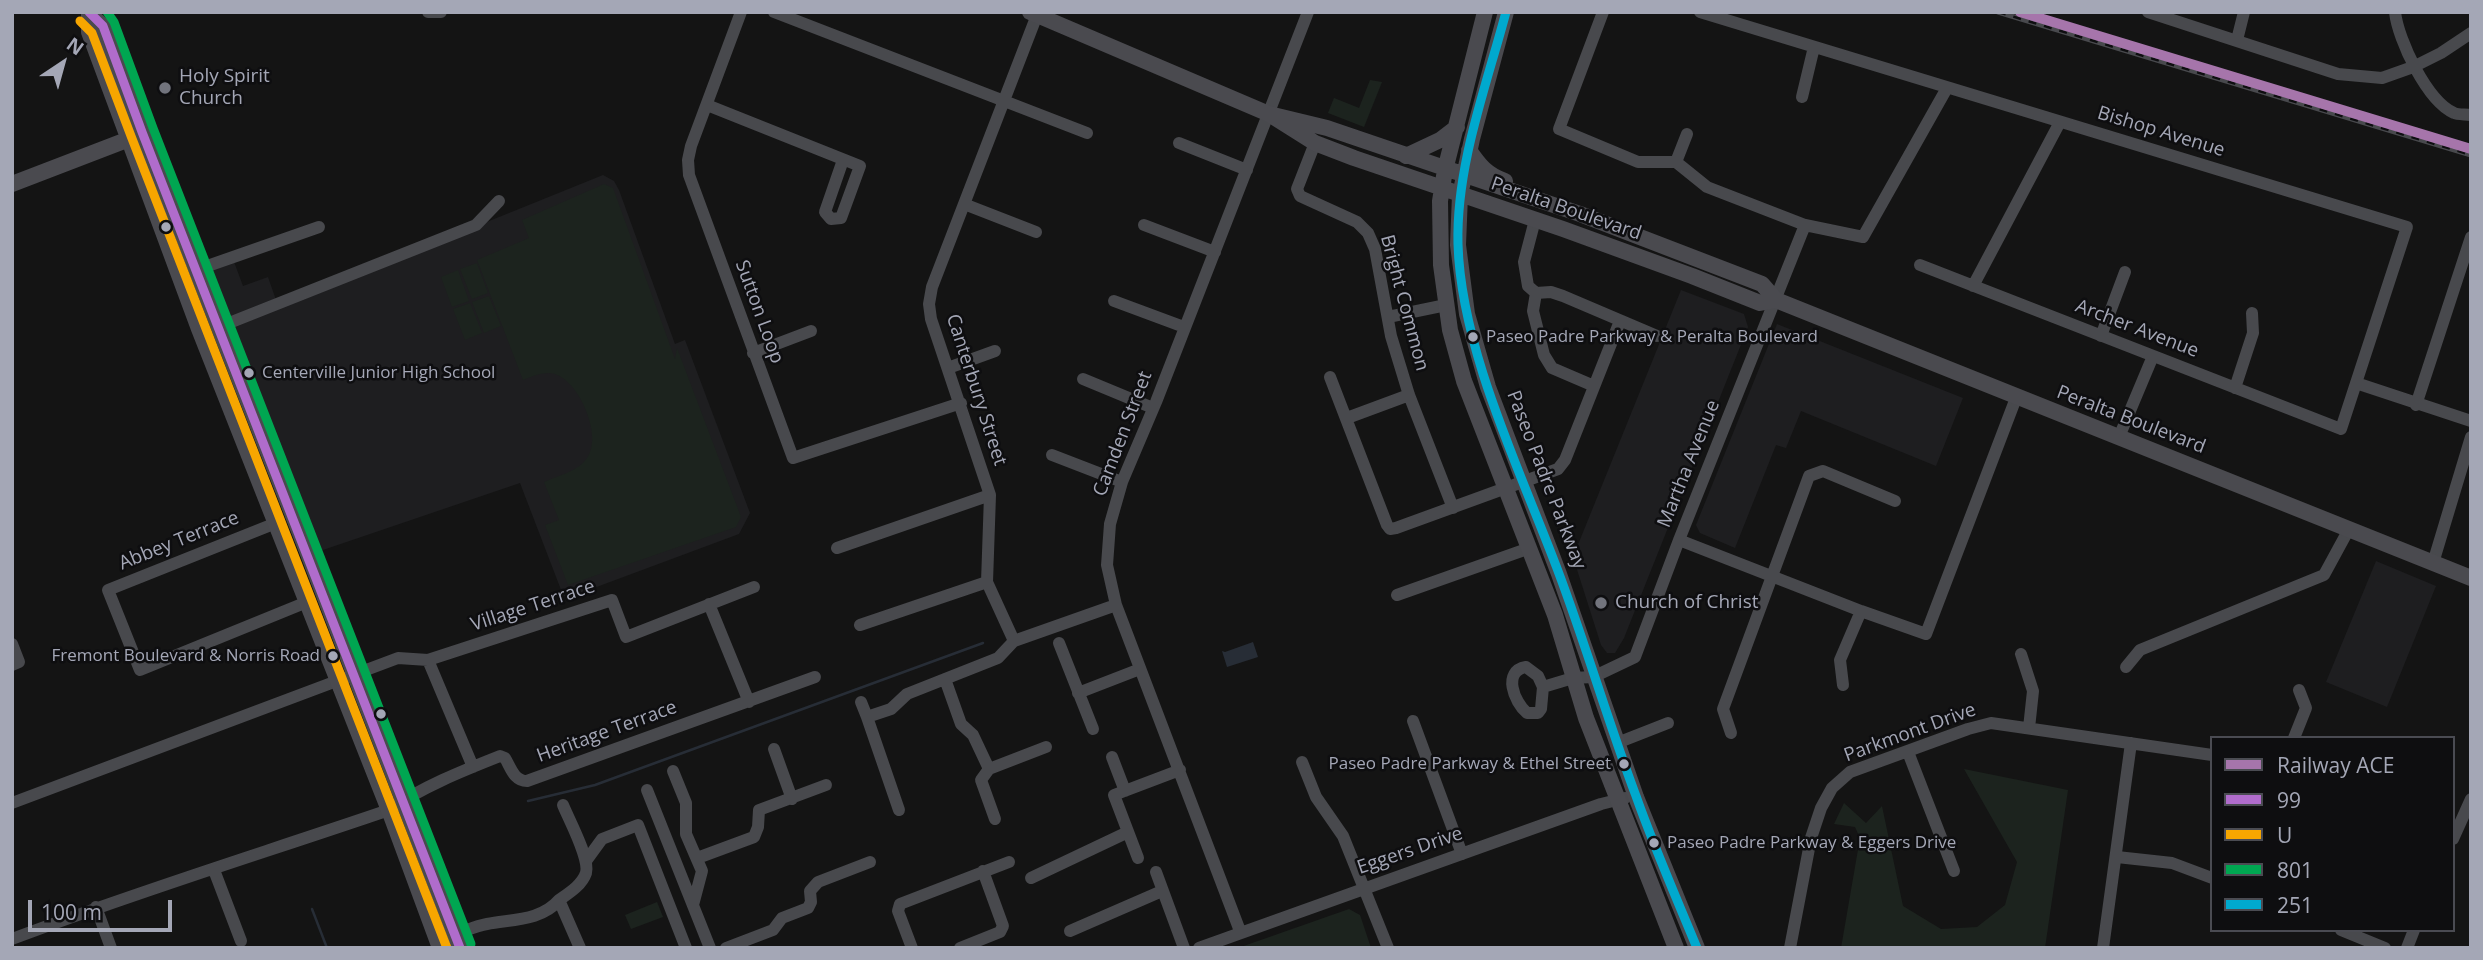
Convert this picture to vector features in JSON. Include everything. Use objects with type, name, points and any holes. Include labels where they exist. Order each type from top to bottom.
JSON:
[{"type":"main road","points":[[89,12],[89,32],[196,270],[457,941]]},
{"type":"main road","points":[[1485,12],[1442,189],[1440,234],[1446,305],[1464,380],[1527,549],[1555,615],[1573,678],[1676,948]]},
{"type":"main road","name":"Paseo Padre Parkway","points":[[1506,12],[1469,150],[1460,195],[1458,245],[1472,337],[1488,387],[1580,632],[1616,743],[1697,948]]},
{"type":"main road","name":"Peralta Boulevard","points":[[1033,14],[1269,114],[1315,143],[1692,276],[1760,303],[1776,300]]},
{"type":"main road","name":"Peralta Boulevard","points":[[1269,114],[1327,128],[1549,204],[1762,284],[1776,300],[2471,578]]},
{"type":"main road","points":[[1406,156],[1440,141],[1457,127]]},
{"type":"main road","points":[[14,180],[135,136]]},
{"type":"main road","points":[[135,136],[199,328],[389,810],[440,948]]},
{"type":"main road","points":[[1469,150],[1491,177],[1539,192],[1549,204]]},
{"type":"street","points":[[428,12],[441,12]]},
{"type":"street","name":"Sutton Loop","points":[[741,12],[691,146],[688,175],[793,458],[961,403]]},
{"type":"street","points":[[774,12],[1087,133]]},
{"type":"street","name":"Camden Street","points":[[1240,931],[1116,606],[1107,565],[1110,524],[1122,482],[1308,12]]},
{"type":"street","points":[[1602,12],[1559,129],[1638,162],[1676,162],[1707,187],[1805,225],[1863,237],[1947,88]]},
{"type":"street","name":"Bishop Avenue","points":[[1700,12],[2407,227],[2341,429]]},
{"type":"street","points":[[2148,12],[2338,75],[2382,78],[2441,53],[2471,33]]},
{"type":"street","points":[[2237,40],[2244,12]]},
{"type":"street","points":[[2395,12],[2397,25],[2413,67],[2438,99],[2454,113],[2471,115]]},
{"type":"street","name":"Canterbury Street","points":[[1014,641],[987,582],[990,495],[931,319],[929,304],[932,287],[1004,102],[1033,14]]},
{"type":"street","points":[[1802,97],[1814,47]]},
{"type":"street","points":[[707,105],[843,160]]},
{"type":"street","points":[[1972,286],[2060,122]]},
{"type":"street","points":[[1676,162],[1687,134]]},
{"type":"street","points":[[1179,143],[1247,170]]},
{"type":"street","name":"Bright Common","points":[[1315,143],[1298,184],[1300,196],[1357,222],[1368,233],[1375,250],[1391,336],[1409,395],[1453,508]]},
{"type":"street","points":[[219,327],[476,225],[499,201]]},
{"type":"street","points":[[964,204],[1036,232]]},
{"type":"street","points":[[1535,220],[1524,262],[1528,286],[1536,293],[1551,292],[1563,296],[1657,335]]},
{"type":"street","points":[[1143,225],[1214,252]]},
{"type":"street","name":"Martha Avenue","points":[[1544,687],[1573,678],[1594,677],[1634,657],[1805,225]]},
{"type":"street","points":[[196,270],[319,227]]},
{"type":"street","points":[[2416,405],[2471,237]]},
{"type":"street","name":"Archer Avenue","points":[[1920,265],[2341,429]]},
{"type":"street","points":[[2101,336],[2125,272]]},
{"type":"street","points":[[1536,293],[1533,311],[1548,362],[1560,373],[1594,386]]},
{"type":"street","points":[[1114,302],[1184,327]]},
{"type":"street","points":[[1388,317],[1446,305]]},
{"type":"street","points":[[2235,388],[2253,332],[2252,313]]},
{"type":"street","points":[[1330,377],[1390,529],[1558,470],[1620,321]]},
{"type":"street","points":[[752,352],[811,331]]},
{"type":"street","points":[[948,368],[995,351]]},
{"type":"street","points":[[2119,437],[2152,356]]},
{"type":"street","points":[[1083,379],[1153,408]]},
{"type":"street","points":[[2356,383],[2471,421]]},
{"type":"street","points":[[1347,418],[1409,395]]},
{"type":"street","points":[[1679,540],[1926,634],[2016,398]]},
{"type":"street","points":[[2433,562],[2471,437]]},
{"type":"street","points":[[1052,454],[1122,482]]},
{"type":"street","points":[[1731,733],[1723,709],[1810,477],[1824,471],[1895,501]]},
{"type":"street","points":[[837,548],[990,495]]},
{"type":"street","name":"Abbey Terrace","points":[[276,523],[108,590],[140,670],[307,602]]},
{"type":"street","points":[[2126,667],[2140,650],[2324,575],[2349,529]]},
{"type":"street","points":[[1397,595],[1527,549]]},
{"type":"street","points":[[860,625],[987,582]]},
{"type":"street","name":"Village Terrace","points":[[12,803],[398,658],[428,660],[612,600],[626,637],[754,587]]},
{"type":"street","points":[[709,604],[749,702]]},
{"type":"street","points":[[867,717],[891,709],[907,694],[998,659],[1014,641],[1116,606]]},
{"type":"street","points":[[1843,685],[1840,660],[1861,611]]},
{"type":"street","points":[[12,643],[16,664]]},
{"type":"street","points":[[1059,643],[1093,729]]},
{"type":"street","points":[[2021,654],[2033,691],[2029,728]]},
{"type":"street","points":[[428,660],[473,766]]},
{"type":"street","points":[[1078,693],[1140,669]]},
{"type":"street","name":"Heritage Terrace","points":[[12,939],[96,907],[389,810],[453,774],[500,756],[505,758],[516,778],[527,781],[815,677]]},
{"type":"street","points":[[945,679],[961,724],[973,734],[989,769]]},
{"type":"street","points":[[2295,736],[2306,708],[2299,690]]},
{"type":"street","points":[[861,702],[899,810]]},
{"type":"street","points":[[1413,721],[1462,854]]},
{"type":"street","points":[[1616,743],[1668,723]]},
{"type":"street","name":"Parkmont Drive","points":[[1790,948],[1811,838],[1821,808],[1832,788],[1850,772],[1991,723],[2210,755]]},
{"type":"street","points":[[2103,948],[2131,743]]},
{"type":"street","points":[[995,819],[981,780],[989,769],[1046,747]]},
{"type":"street","points":[[774,749],[792,799]]},
{"type":"street","points":[[1908,752],[1954,870]]},
{"type":"street","points":[[1112,757],[1125,791]]},
{"type":"street","points":[[1302,762],[1316,797],[1343,836],[1388,948]]},
{"type":"street","points":[[1138,858],[1114,795],[1180,770]]},
{"type":"street","points":[[673,771],[686,803],[686,834],[702,871],[692,905]]},
{"type":"street","points":[[698,862],[700,857],[754,837],[758,827],[759,810],[826,785]]},
{"type":"street","points":[[647,790],[710,948]]},
{"type":"street","name":"Eggers Drive","points":[[1199,948],[1240,931],[1617,798],[1636,797]]},
{"type":"street","points":[[2455,835],[2471,799]]},
{"type":"street","points":[[457,941],[484,924],[526,919],[553,907],[575,889],[586,873],[586,861],[563,805]]},
{"type":"street","points":[[586,861],[603,839],[638,825],[686,948]]},
{"type":"street","points":[[1031,878],[1128,832]]},
{"type":"street","points":[[2117,857],[2172,863],[2210,877]]},
{"type":"street","points":[[726,948],[772,930],[782,918],[808,908],[811,902],[810,891],[818,882],[870,862]]},
{"type":"street","points":[[912,948],[898,911],[900,904],[1009,862]]},
{"type":"street","points":[[214,870],[241,941]]},
{"type":"street","points":[[960,948],[1000,932],[1003,926],[983,871]]},
{"type":"street","points":[[1156,872],[1184,948]]},
{"type":"street","points":[[1070,931],[1162,891]]},
{"type":"street","points":[[559,900],[580,948]]},
{"type":"street","points":[[96,907],[111,948]]},
{"type":"street","points":[[2347,932],[2385,948]]},
{"type":"shaded area","points":[[1370,80],[1382,82],[1364,127],[1328,113],[1334,98],[1359,108]]},
{"type":"shaded area","name":"Centerville Junior High School","points":[[603,175],[614,181],[619,190],[675,344],[685,340],[750,513],[739,534],[567,598],[563,595],[520,483],[320,551],[232,325]]},
{"type":"shaded area","points":[[604,184],[613,188],[675,359],[677,348],[741,517],[736,527],[568,585],[545,525],[559,520],[544,482],[573,470],[587,458],[591,449],[590,424],[580,399],[564,379],[547,373],[523,380],[477,260],[529,238],[522,220]]},
{"type":"shaded area","points":[[233,259],[243,286],[268,277],[276,300],[230,319],[210,267]]},
{"type":"shaded area","points":[[477,263],[488,293],[472,299],[460,269]]},
{"type":"shaded area","points":[[458,270],[469,301],[452,307],[441,277]]},
{"type":"shaded area","points":[[1681,290],[1744,314],[1748,327],[1624,638],[1615,653],[1607,653],[1601,645],[1573,557]]},
{"type":"shaded area","points":[[489,296],[501,326],[484,333],[472,302]]},
{"type":"shaded area","points":[[470,303],[482,333],[465,340],[453,309]]},
{"type":"shaded area","points":[[1777,324],[1963,398],[1936,466],[1801,411],[1786,448],[1776,445],[1735,548],[1700,533],[1696,525]]},
{"type":"shaded area","points":[[2376,561],[2436,586],[2387,707],[2326,682]]},
{"type":"shaded area","points":[[1253,642],[1258,657],[1227,667],[1222,651]]},
{"type":"shaded area","points":[[1964,769],[2068,790],[2045,948],[1841,948],[1860,838],[1855,827],[1834,824],[1844,803],[1866,823],[1882,806],[1903,906],[1941,929],[1977,927],[2005,905],[2017,862]]},
{"type":"shaded area","points":[[657,902],[663,917],[631,929],[625,915]]},
{"type":"shaded area","points":[[1349,909],[1360,915],[1371,948],[1238,948]]},
{"type":"waterway","points":[[528,801],[595,785],[983,643]]},
{"type":"waterway","points":[[312,909],[327,948]]},
{"type":"railway","points":[[1998,12],[2471,155]]},
{"type":"rail line","name":"ACE","points":[[2020,12],[2471,149]]},
{"type":"transit line","name":"99","points":[[89,12],[103,26],[460,948]]},
{"type":"transit line","name":"801","points":[[107,12],[114,22],[471,944]]},
{"type":"transit line","name":"251","points":[[1506,12],[1474,127],[1462,185],[1458,244],[1470,326],[1495,410],[1568,599],[1626,768],[1697,948]]},
{"type":"transit line","name":"U","points":[[80,21],[92,33],[447,948]]},
{"type":"place","name":"Holy Spirit Church","points":[[165,88]]},
{"type":"place","name":"Paseo Padre Parkway & Peralta Boulevard","points":[[1473,337]]},
{"type":"place","name":"Centerville Junior High School","points":[[249,373]]},
{"type":"place","name":"Church of Christ","points":[[1601,603]]},
{"type":"place","name":"Fremont Boulevard & Norris Road","points":[[333,656]]},
{"type":"place","name":"Paseo Padre Parkway & Ethel Street","points":[[1624,764]]},
{"type":"place","name":"Paseo Padre Parkway & Eggers Drive","points":[[1654,843]]}]
